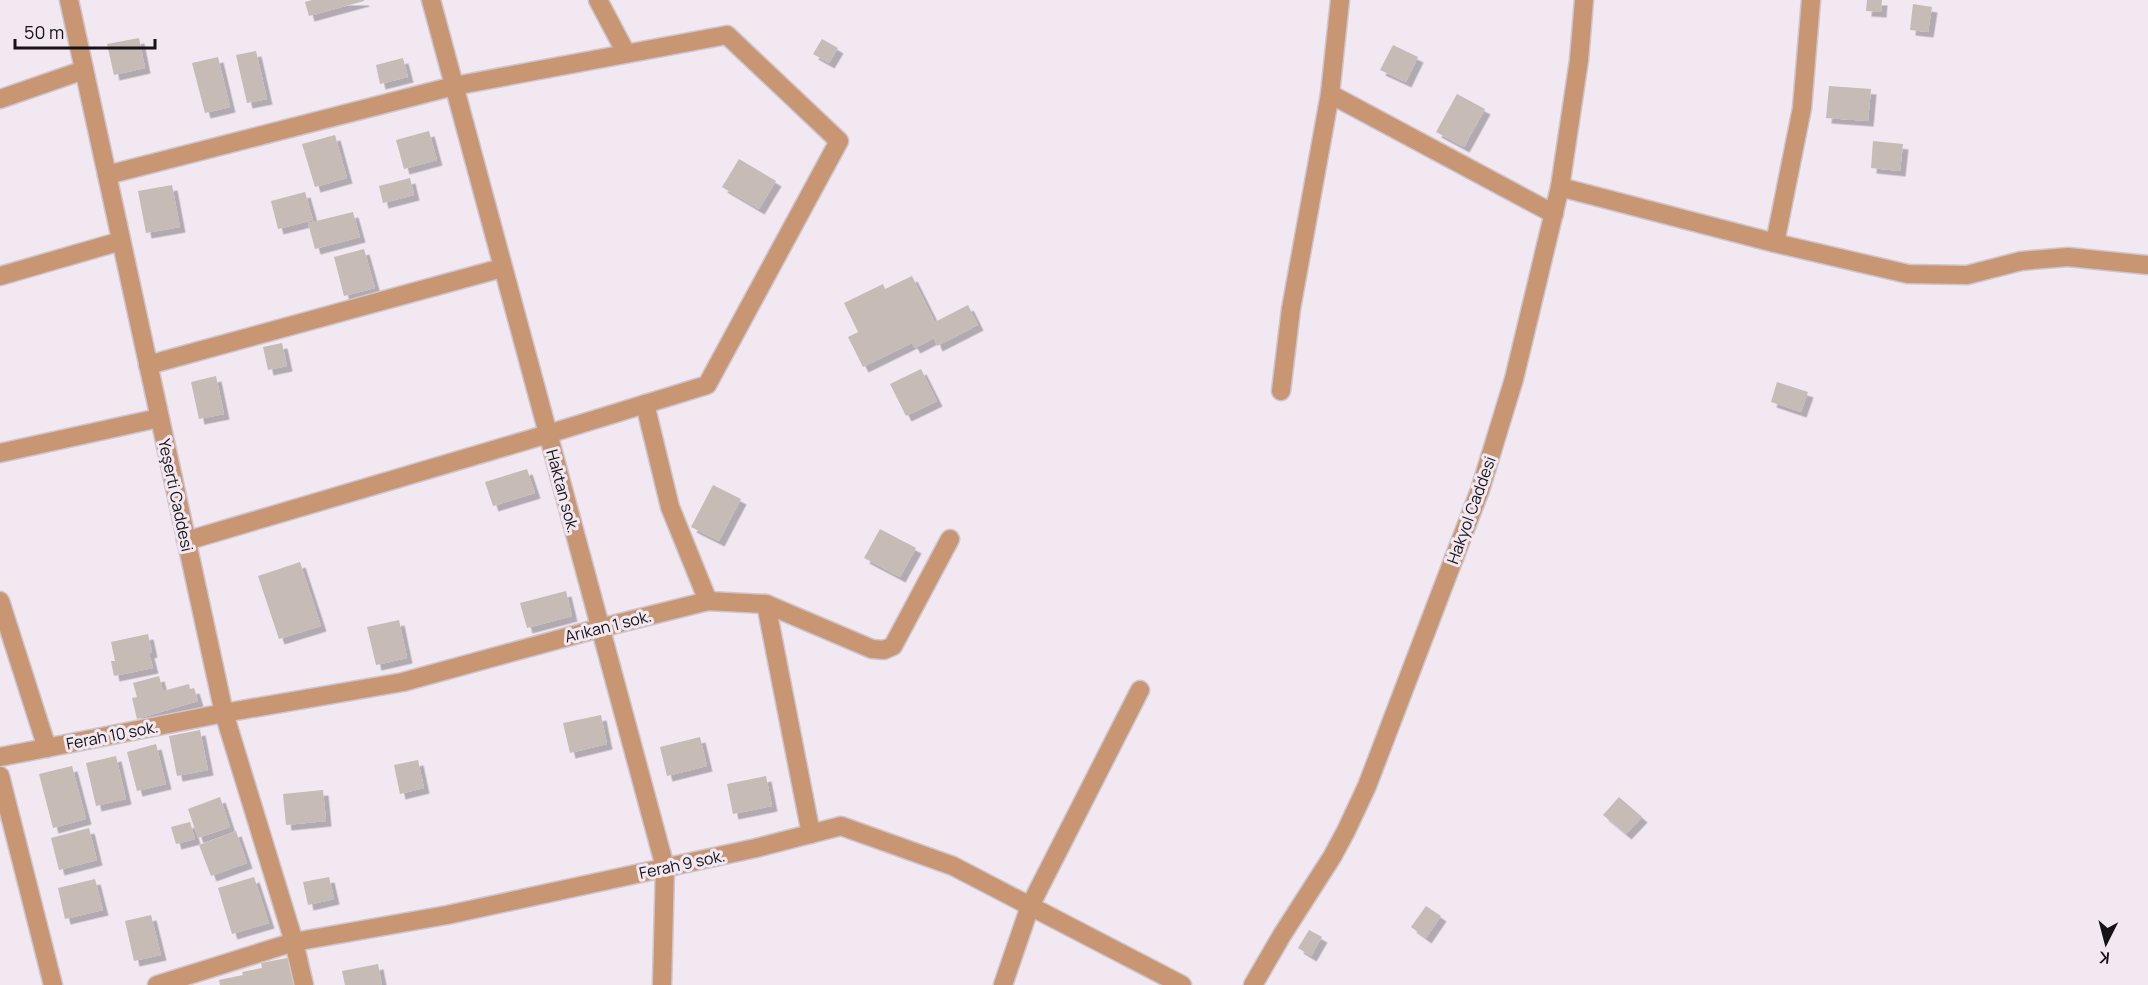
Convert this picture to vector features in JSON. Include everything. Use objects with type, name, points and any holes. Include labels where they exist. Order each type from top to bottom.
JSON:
[{"type":"street","name":"Yeşerti Caddesi","points":[[69,0],[224,713],[294,942],[304,985]]},
{"type":"street","name":"Haktan sok.","points":[[431,0],[665,867],[662,985]]},
{"type":"street","points":[[598,0],[626,53]]},
{"type":"street","points":[[1281,391],[1291,309],[1330,94],[1340,0]]},
{"type":"street","name":"Hakyol Caddesi","points":[[1252,985],[1346,831],[1371,774],[1480,490],[1514,379],[1560,187],[1579,60],[1584,0]]},
{"type":"street","points":[[1775,243],[1802,108],[1811,0]]},
{"type":"street","points":[[107,175],[454,86],[727,35],[839,141],[706,385],[186,542]]},
{"type":"street","points":[[0,99],[84,70]]},
{"type":"street","points":[[1330,94],[1554,214]]},
{"type":"street","points":[[1560,187],[1775,243],[1908,274],[1967,275],[2021,261],[2068,257],[2148,265]]},
{"type":"street","points":[[0,276],[121,241]]},
{"type":"street","points":[[148,365],[502,268]]},
{"type":"street","points":[[645,404],[670,507],[708,601]]},
{"type":"street","points":[[0,453],[159,418]]},
{"type":"street","points":[[766,604],[872,649],[884,650],[893,646],[950,539]]},
{"type":"street","points":[[0,601],[47,748]]},
{"type":"street","name":"Arıkan 1 sok.","points":[[224,713],[403,682],[708,601],[766,604]]},
{"type":"street","points":[[766,604],[811,834]]},
{"type":"street","points":[[1003,985],[1030,906],[1140,690]]},
{"type":"street","name":"Ferah 10 sok.","points":[[0,757],[224,713]]},
{"type":"street","points":[[0,776],[53,985]]},
{"type":"street","name":"Ferah 9 sok.","points":[[157,985],[294,942],[447,915],[842,826],[953,866],[1182,985]]},
{"type":"building","points":[[312,0],[364,1],[309,16],[305,2]]},
{"type":"building","points":[[1867,0],[1882,0],[1881,12],[1866,11]]},
{"type":"building","points":[[1913,4],[1932,7],[1928,32],[1910,30]]},
{"type":"building","points":[[139,38],[145,68],[114,75],[107,44]]},
{"type":"building","points":[[822,39],[838,48],[829,63],[813,54]]},
{"type":"building","points":[[1393,45],[1418,57],[1406,82],[1380,70]]},
{"type":"building","points":[[256,51],[267,99],[247,103],[236,55]]},
{"type":"building","points":[[218,57],[230,107],[205,113],[192,63]]},
{"type":"building","points":[[403,58],[408,77],[380,84],[376,65]]},
{"type":"building","points":[[1829,86],[1871,89],[1868,121],[1826,118]]},
{"type":"building","points":[[1457,94],[1485,109],[1464,147],[1436,132]]},
{"type":"building","points":[[429,131],[437,160],[404,169],[396,140]]},
{"type":"building","points":[[335,135],[347,178],[315,187],[302,144]]},
{"type":"building","points":[[1873,141],[1903,144],[1900,171],[1871,168]]},
{"type":"building","points":[[739,159],[776,181],[759,209],[722,187]]},
{"type":"building","points":[[410,178],[414,195],[383,203],[379,186]]},
{"type":"building","points":[[172,185],[180,227],[146,233],[138,191]]},
{"type":"building","points":[[305,192],[313,220],[278,229],[271,201]]},
{"type":"building","points":[[353,212],[360,237],[315,249],[308,223]]},
{"type":"building","points":[[364,249],[375,288],[344,296],[334,257]]},
{"type":"building","points":[[912,276],[935,322],[968,305],[978,325],[937,346],[934,338],[915,348],[912,343],[863,367],[848,337],[858,332],[844,303],[883,284],[885,289]]},
{"type":"building","points":[[282,343],[287,366],[268,370],[263,347]]},
{"type":"building","points":[[921,369],[937,401],[906,416],[890,384]]},
{"type":"building","points":[[216,376],[224,414],[199,419],[191,382]]},
{"type":"building","points":[[1777,382],[1808,392],[1801,412],[1771,402]]},
{"type":"building","points":[[527,469],[535,493],[493,506],[485,482]]},
{"type":"building","points":[[713,485],[741,499],[719,541],[691,527]]},
{"type":"building","points":[[880,529],[916,548],[900,577],[864,558]]},
{"type":"building","points":[[300,562],[321,626],[279,639],[258,576]]},
{"type":"building","points":[[566,591],[572,616],[527,628],[520,603]]},
{"type":"building","points":[[399,620],[407,658],[376,665],[367,627]]},
{"type":"building","points":[[148,634],[153,668],[114,676],[111,661],[115,661],[111,642]]},
{"type":"building","points":[[159,676],[163,691],[189,684],[190,689],[194,688],[198,701],[137,719],[132,698],[137,697],[133,683]]},
{"type":"building","points":[[601,715],[607,744],[570,753],[563,723]]},
{"type":"building","points":[[200,730],[208,770],[177,776],[169,736]]},
{"type":"building","points":[[700,737],[707,766],[667,776],[660,747]]},
{"type":"building","points":[[156,744],[166,784],[137,791],[127,752]]},
{"type":"building","points":[[116,756],[126,799],[96,806],[86,763]]},
{"type":"building","points":[[418,760],[424,788],[400,794],[394,765]]},
{"type":"building","points":[[72,766],[86,819],[53,828],[39,774]]},
{"type":"building","points":[[766,776],[772,806],[733,814],[727,784]]},
{"type":"building","points":[[323,790],[326,821],[286,825],[283,794]]},
{"type":"building","points":[[220,797],[230,827],[198,838],[188,809]]},
{"type":"building","points":[[1619,797],[1642,817],[1626,834],[1603,815]]},
{"type":"building","points":[[190,822],[195,839],[176,844],[171,827]]},
{"type":"building","points":[[89,828],[97,860],[59,870],[51,838]]},
{"type":"building","points":[[236,831],[247,863],[211,876],[199,845]]},
{"type":"building","points":[[254,877],[269,923],[232,934],[218,888]]},
{"type":"building","points":[[329,877],[334,899],[308,905],[303,882]]},
{"type":"building","points":[[95,879],[103,910],[65,919],[58,888]]},
{"type":"building","points":[[1426,906],[1441,916],[1426,938],[1411,927]]},
{"type":"building","points":[[151,915],[161,955],[134,961],[125,921]]},
{"type":"building","points":[[1309,930],[1322,937],[1311,956],[1298,948]]},
{"type":"building","points":[[292,957],[298,985],[220,985],[219,980],[262,968],[261,963]]},
{"type":"building","points":[[378,964],[382,985],[345,985],[342,971]]}]
